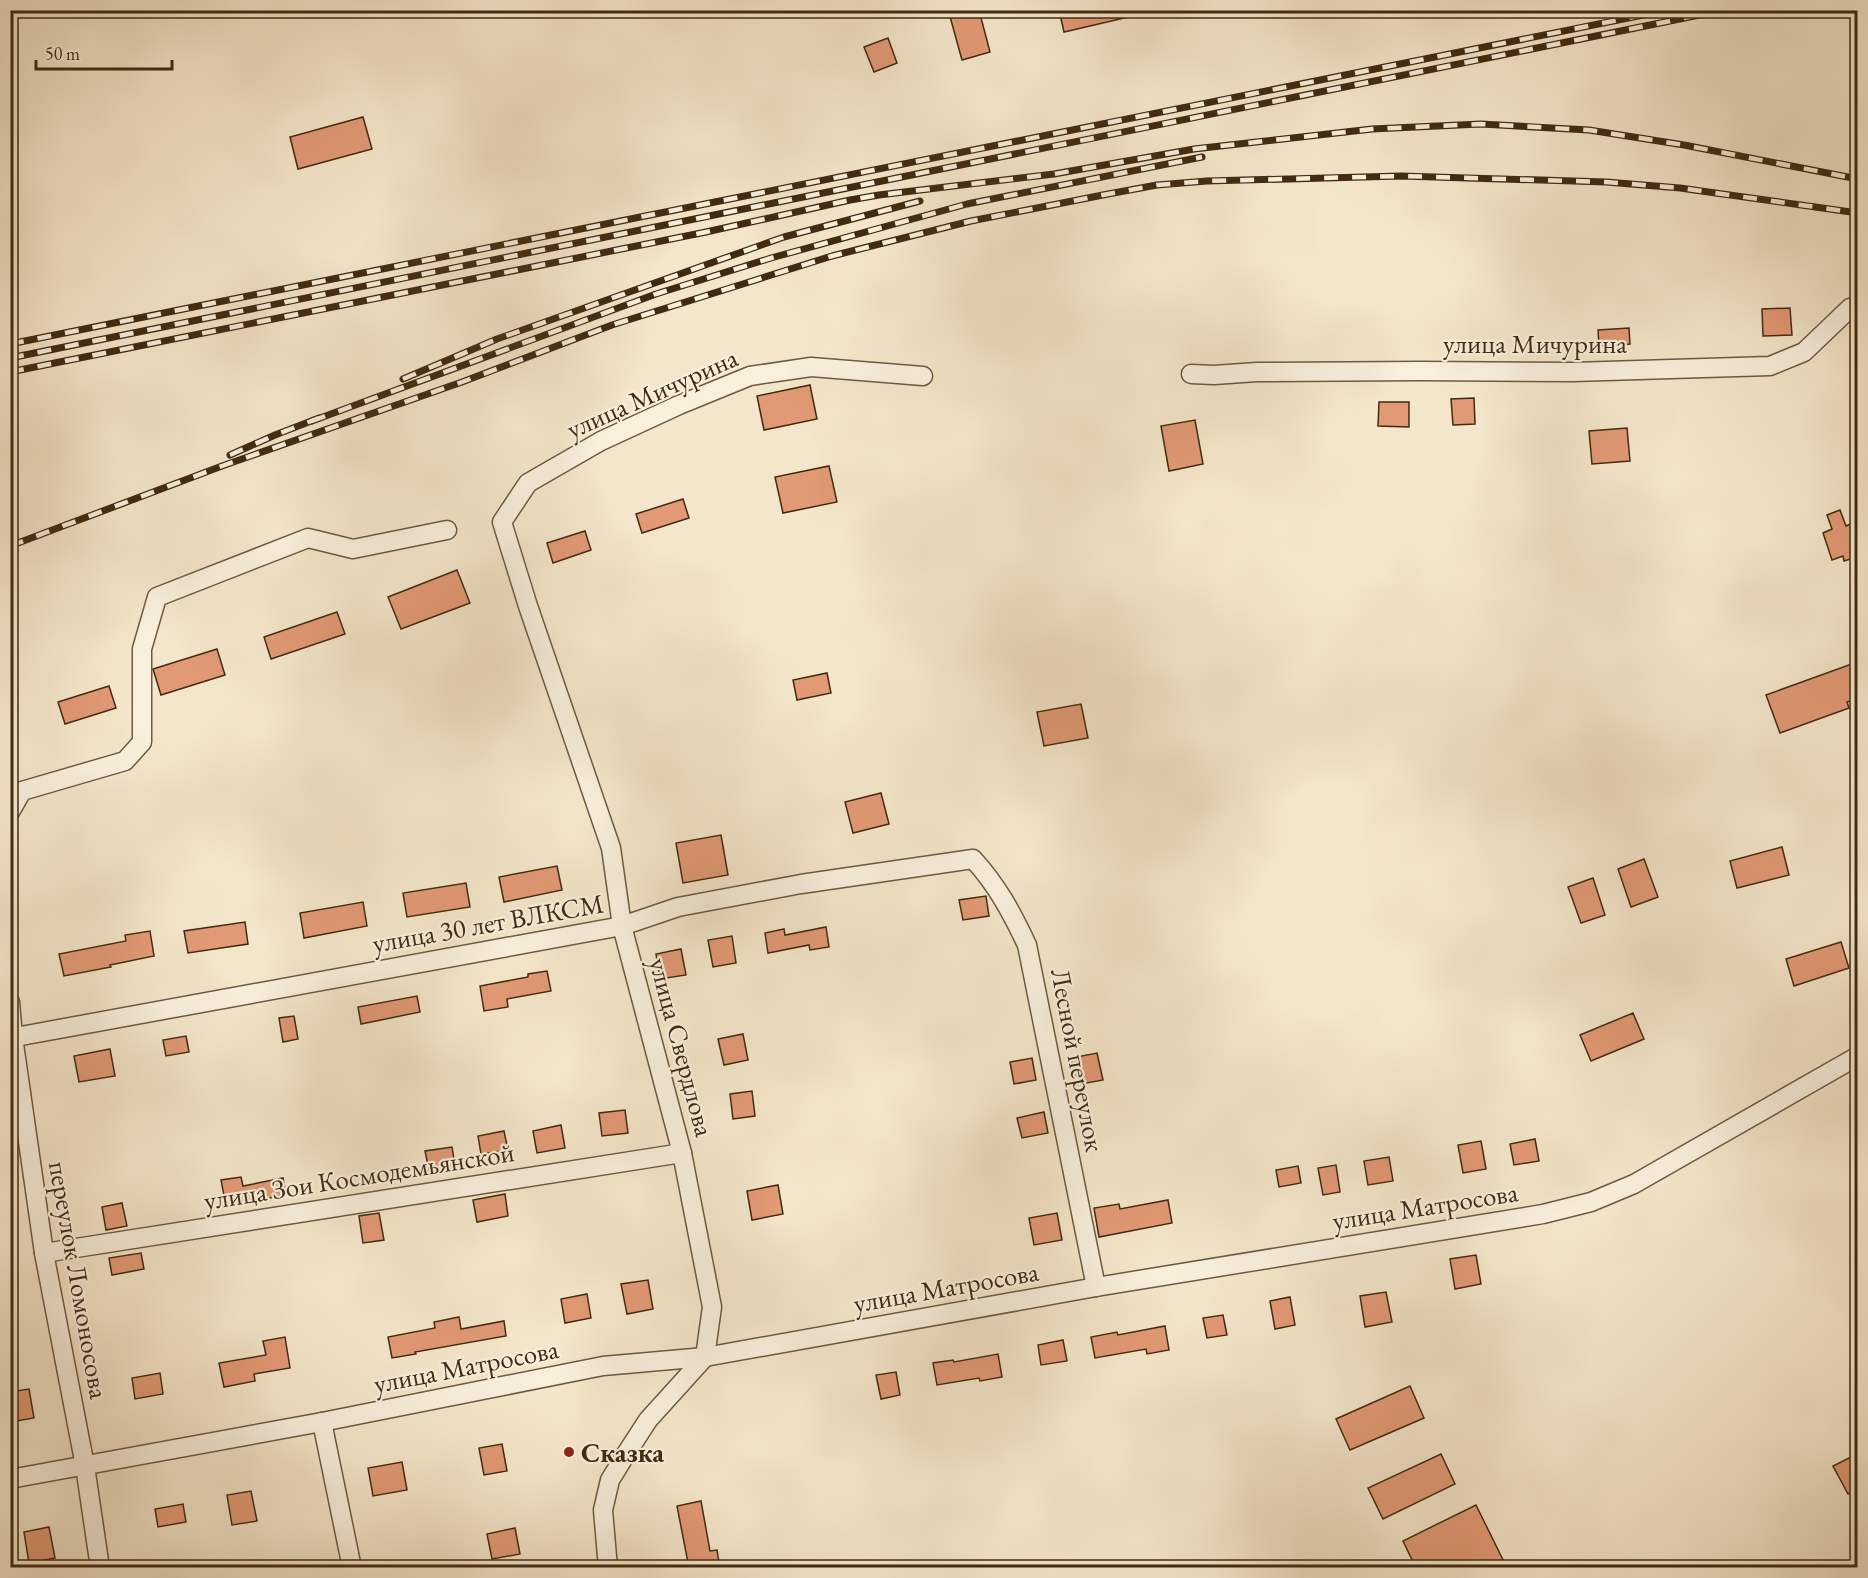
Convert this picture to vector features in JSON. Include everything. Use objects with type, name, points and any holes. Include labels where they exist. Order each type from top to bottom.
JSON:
[{"type":"street","name":"улица Мичурина","points":[[1191,374],[1408,371],[1573,372],[1770,366],[1804,352],[1850,308],[1857,306]]},
{"type":"street","name":"улица Мичурина","points":[[502,522],[528,483],[602,441],[679,405],[750,376],[811,367],[923,376]]},
{"type":"street","name":"улица Свердлова","points":[[502,522],[528,606],[611,848],[622,926],[682,1153],[712,1307],[705,1357]]},
{"type":"street","points":[[10,812],[22,791],[125,761],[142,742],[142,650],[157,597],[308,538],[353,549],[447,531]]},
{"type":"street","name":"улица 30 лет ВЛКСМ","points":[[12,1037],[622,926],[678,907],[801,884],[973,859]]},
{"type":"street","name":"Лесной переулок","points":[[973,859],[988,875],[1007,903],[1028,945],[1096,1287]]},
{"type":"street","name":"переулок Ломоносова","points":[[10,1002],[12,1037],[44,1252],[85,1466],[100,1568]]},
{"type":"street","name":"улица Матросова","points":[[10,1479],[322,1422],[603,1366],[705,1357],[1096,1287],[1543,1214],[1591,1202],[1634,1184],[1857,1056]]},
{"type":"street","name":"улица Зои Космодемьянской","points":[[44,1252],[682,1153]]},
{"type":"street","points":[[608,1568],[603,1510],[610,1480],[648,1420],[705,1357]]},
{"type":"street","points":[[322,1422],[352,1568]]},
{"type":"building","points":[[958,10],[979,10],[990,52],[962,60],[949,13]]},
{"type":"building","points":[[1059,10],[1132,10],[1133,16],[1064,32]]},
{"type":"building","points":[[888,38],[897,63],[874,72],[864,47]]},
{"type":"building","points":[[363,117],[372,149],[298,169],[290,137]]},
{"type":"building","points":[[1790,308],[1792,335],[1763,336],[1762,309]]},
{"type":"building","points":[[1629,328],[1630,344],[1599,346],[1598,330]]},
{"type":"building","points":[[810,385],[817,419],[764,430],[757,396]]},
{"type":"building","points":[[1474,398],[1475,424],[1453,425],[1451,399]]},
{"type":"building","points":[[1379,402],[1409,402],[1409,427],[1378,426]]},
{"type":"building","points":[[1195,420],[1203,464],[1169,471],[1161,426]]},
{"type":"building","points":[[1627,428],[1630,461],[1592,464],[1589,431]]},
{"type":"building","points":[[829,466],[837,502],[783,513],[775,477]]},
{"type":"building","points":[[683,499],[689,518],[642,533],[636,514]]},
{"type":"building","points":[[1840,510],[1846,526],[1857,521],[1857,551],[1855,552],[1857,557],[1844,561],[1843,556],[1832,560],[1823,533],[1832,529],[1827,515]]},
{"type":"building","points":[[585,531],[591,550],[553,563],[547,543]]},
{"type":"building","points":[[457,570],[470,603],[401,629],[388,597]]},
{"type":"building","points":[[337,612],[345,634],[271,659],[264,637]]},
{"type":"building","points":[[217,649],[225,675],[161,695],[153,669]]},
{"type":"building","points":[[1857,662],[1857,699],[1847,702],[1849,708],[1780,733],[1766,695]]},
{"type":"building","points":[[827,673],[831,693],[797,700],[793,680]]},
{"type":"building","points":[[109,686],[116,708],[65,724],[58,702]]},
{"type":"building","points":[[1081,704],[1088,738],[1044,746],[1037,712]]},
{"type":"building","points":[[881,793],[889,824],[853,833],[845,802]]},
{"type":"building","points":[[721,835],[728,875],[683,883],[676,843]]},
{"type":"building","points":[[1782,847],[1789,875],[1737,888],[1730,861]]},
{"type":"building","points":[[1644,859],[1658,897],[1631,907],[1618,869]]},
{"type":"building","points":[[557,866],[562,890],[504,902],[499,877]]},
{"type":"building","points":[[1593,878],[1605,915],[1581,923],[1568,887]]},
{"type":"building","points":[[466,883],[470,907],[407,917],[403,893]]},
{"type":"building","points":[[986,896],[989,916],[963,920],[959,900]]},
{"type":"building","points":[[363,902],[367,926],[304,938],[300,913]]},
{"type":"building","points":[[245,922],[248,944],[188,953],[184,931]]},
{"type":"building","points":[[826,927],[829,947],[810,950],[809,945],[768,953],[765,933],[784,929],[785,935]]},
{"type":"building","points":[[150,931],[154,956],[64,976],[59,954],[126,941],[125,935]]},
{"type":"building","points":[[732,936],[736,963],[713,967],[708,940]]},
{"type":"building","points":[[1841,942],[1849,968],[1794,986],[1786,959]]},
{"type":"building","points":[[681,949],[686,975],[660,979],[656,954]]},
{"type":"building","points":[[547,971],[551,991],[507,999],[508,1007],[484,1011],[480,986]]},
{"type":"building","points":[[417,996],[420,1012],[361,1024],[358,1007]]},
{"type":"building","points":[[1633,1013],[1644,1039],[1591,1061],[1580,1035]]},
{"type":"building","points":[[294,1016],[298,1039],[283,1042],[279,1018]]},
{"type":"building","points":[[743,1034],[748,1060],[724,1065],[718,1039]]},
{"type":"building","points":[[186,1036],[189,1052],[166,1056],[163,1040]]},
{"type":"building","points":[[110,1049],[115,1076],[79,1082],[74,1056]]},
{"type":"building","points":[[1097,1053],[1103,1080],[1076,1085],[1071,1058]]},
{"type":"building","points":[[1032,1058],[1036,1080],[1014,1084],[1010,1062]]},
{"type":"building","points":[[752,1091],[755,1116],[733,1119],[730,1094]]},
{"type":"building","points":[[625,1110],[628,1133],[602,1136],[599,1113]]},
{"type":"building","points":[[1044,1112],[1048,1133],[1022,1138],[1017,1118]]},
{"type":"building","points":[[561,1125],[565,1148],[537,1153],[533,1131]]},
{"type":"building","points":[[504,1131],[508,1150],[481,1154],[478,1136]]},
{"type":"building","points":[[1535,1139],[1539,1161],[1514,1165],[1510,1144]]},
{"type":"building","points":[[1481,1141],[1486,1169],[1463,1173],[1458,1145]]},
{"type":"building","points":[[452,1147],[455,1165],[429,1170],[425,1151]]},
{"type":"building","points":[[1389,1157],[1393,1181],[1368,1185],[1364,1161]]},
{"type":"building","points":[[1336,1165],[1340,1192],[1323,1195],[1318,1168]]},
{"type":"building","points":[[1298,1166],[1301,1183],[1279,1187],[1276,1170]]},
{"type":"building","points":[[241,1177],[243,1186],[283,1178],[286,1195],[226,1206],[221,1180]]},
{"type":"building","points":[[778,1185],[783,1214],[752,1220],[747,1191]]},
{"type":"building","points":[[505,1194],[508,1216],[477,1222],[473,1200]]},
{"type":"building","points":[[1168,1200],[1172,1223],[1099,1237],[1094,1208],[1119,1204],[1120,1209]]},
{"type":"building","points":[[122,1203],[127,1226],[106,1230],[102,1207]]},
{"type":"building","points":[[379,1213],[384,1240],[363,1243],[359,1216]]},
{"type":"building","points":[[1057,1213],[1062,1240],[1034,1245],[1029,1218]]},
{"type":"building","points":[[141,1253],[144,1269],[112,1275],[109,1258]]},
{"type":"building","points":[[1476,1255],[1481,1284],[1455,1289],[1450,1259]]},
{"type":"building","points":[[648,1280],[653,1309],[627,1314],[621,1284]]},
{"type":"building","points":[[1386,1292],[1392,1322],[1365,1327],[1360,1296]]},
{"type":"building","points":[[587,1294],[591,1318],[565,1323],[561,1299]]},
{"type":"building","points":[[1290,1297],[1295,1325],[1275,1329],[1270,1301]]},
{"type":"building","points":[[1223,1315],[1227,1335],[1207,1338],[1203,1318]]},
{"type":"building","points":[[459,1317],[461,1329],[504,1321],[506,1336],[392,1358],[388,1337],[435,1328],[434,1322]]},
{"type":"building","points":[[1165,1326],[1169,1350],[1147,1354],[1146,1349],[1095,1358],[1091,1337],[1117,1332],[1118,1335]]},
{"type":"building","points":[[285,1337],[290,1368],[254,1374],[255,1381],[224,1387],[219,1363],[266,1355],[263,1341]]},
{"type":"building","points":[[1063,1340],[1067,1361],[1041,1365],[1038,1345]]},
{"type":"building","points":[[998,1354],[1002,1377],[980,1381],[979,1378],[937,1385],[933,1363],[953,1360],[954,1362]]},
{"type":"building","points":[[896,1372],[900,1395],[881,1399],[876,1375]]},
{"type":"building","points":[[160,1373],[163,1394],[135,1399],[132,1378]]},
{"type":"building","points":[[1410,1386],[1424,1418],[1350,1450],[1336,1419]]},
{"type":"building","points":[[29,1389],[34,1418],[10,1422],[10,1392]]},
{"type":"building","points":[[502,1444],[507,1471],[484,1475],[479,1448]]},
{"type":"building","points":[[1441,1454],[1455,1484],[1383,1519],[1368,1488]]},
{"type":"building","points":[[1857,1454],[1857,1489],[1848,1494],[1833,1466]]},
{"type":"building","points":[[402,1462],[407,1490],[373,1496],[368,1468]]},
{"type":"building","points":[[251,1491],[257,1521],[232,1525],[227,1495]]},
{"type":"building","points":[[701,1501],[710,1551],[717,1550],[720,1568],[689,1568],[677,1506]]},
{"type":"building","points":[[183,1504],[186,1522],[158,1527],[155,1509]]},
{"type":"building","points":[[1476,1505],[1507,1568],[1416,1568],[1403,1541]]},
{"type":"building","points":[[49,1527],[55,1558],[29,1563],[24,1532]]},
{"type":"building","points":[[515,1528],[520,1554],[492,1559],[487,1534]]},
{"type":"railway","points":[[10,344],[1668,10]]},
{"type":"railway","points":[[10,358],[1724,10]]},
{"type":"railway","points":[[10,372],[706,232],[850,200],[1054,174],[1194,149],[1372,129],[1481,124],[1589,130],[1684,145],[1858,179]]},
{"type":"railway","points":[[312,421],[656,294],[771,258],[967,204],[1202,157]]},
{"type":"railway","points":[[10,546],[222,466],[462,382],[612,325],[832,256],[971,221],[1157,185],[1207,181],[1401,176],[1606,182],[1680,188],[1858,213]]},
{"type":"railway","points":[[403,379],[497,339],[784,237],[920,201]]},
{"type":"railway","points":[[230,455],[319,418]]},
{"type":"place","name":"Сказка","points":[[569,1452]]}]
